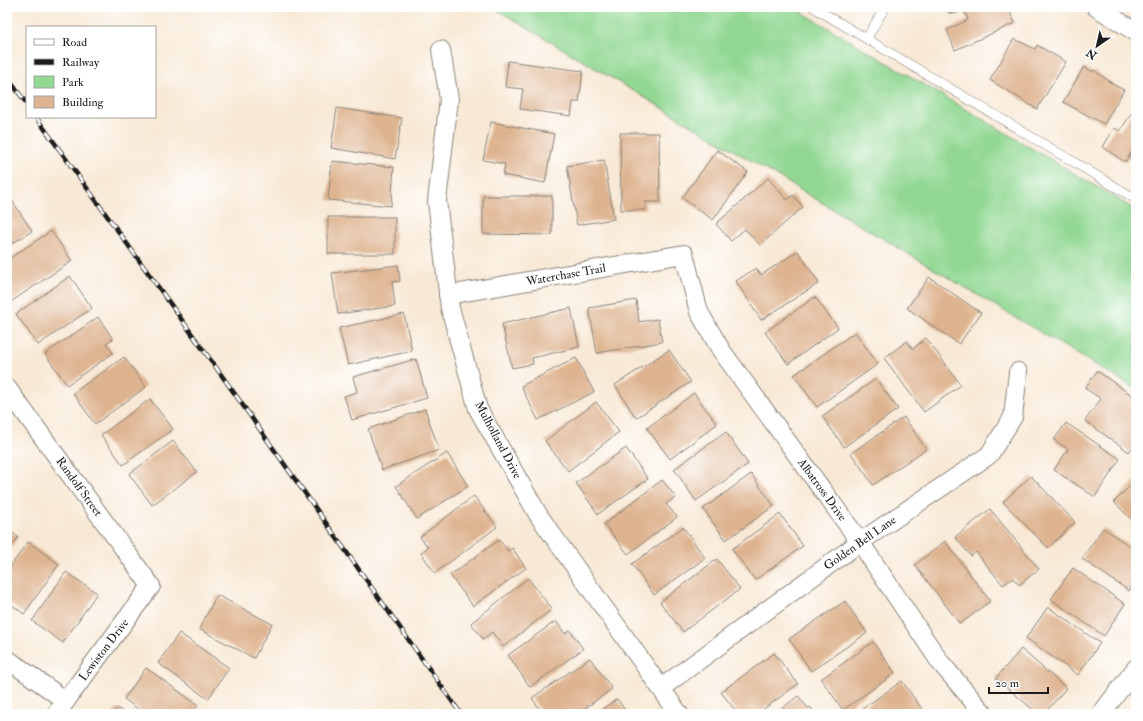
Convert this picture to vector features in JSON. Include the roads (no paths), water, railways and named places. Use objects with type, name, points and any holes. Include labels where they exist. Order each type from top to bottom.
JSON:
[{"type":"street","points":[[1096,7],[1136,32]]},
{"type":"street","name":"Mulholland Drive","points":[[441,50],[449,99],[437,201],[450,308],[478,409],[539,516],[679,714]]},
{"type":"street","name":"Waterchase Trail","points":[[448,295],[684,254]]},
{"type":"street","name":"Albatross Drive","points":[[684,254],[698,312],[721,350],[860,542],[940,662],[984,714]]},
{"type":"street","name":"Golden Bell Lane","points":[[661,688],[860,542],[989,455],[1013,417],[1018,372]]},
{"type":"street","name":"Randolf Street","points":[[7,388],[151,586]]},
{"type":"street","name":"Lewiston Drive","points":[[61,707],[151,586]]},
{"type":"street","points":[[7,659],[61,707]]},
{"type":"street","points":[[1101,714],[1136,668]]},
{"type":"lane","points":[[813,7],[1136,199]]},
{"type":"lane","points":[[867,38],[885,7]]},
{"type":"railway","points":[[7,77],[26,103]]},
{"type":"railway","points":[[37,118],[220,373],[461,714]]}]
